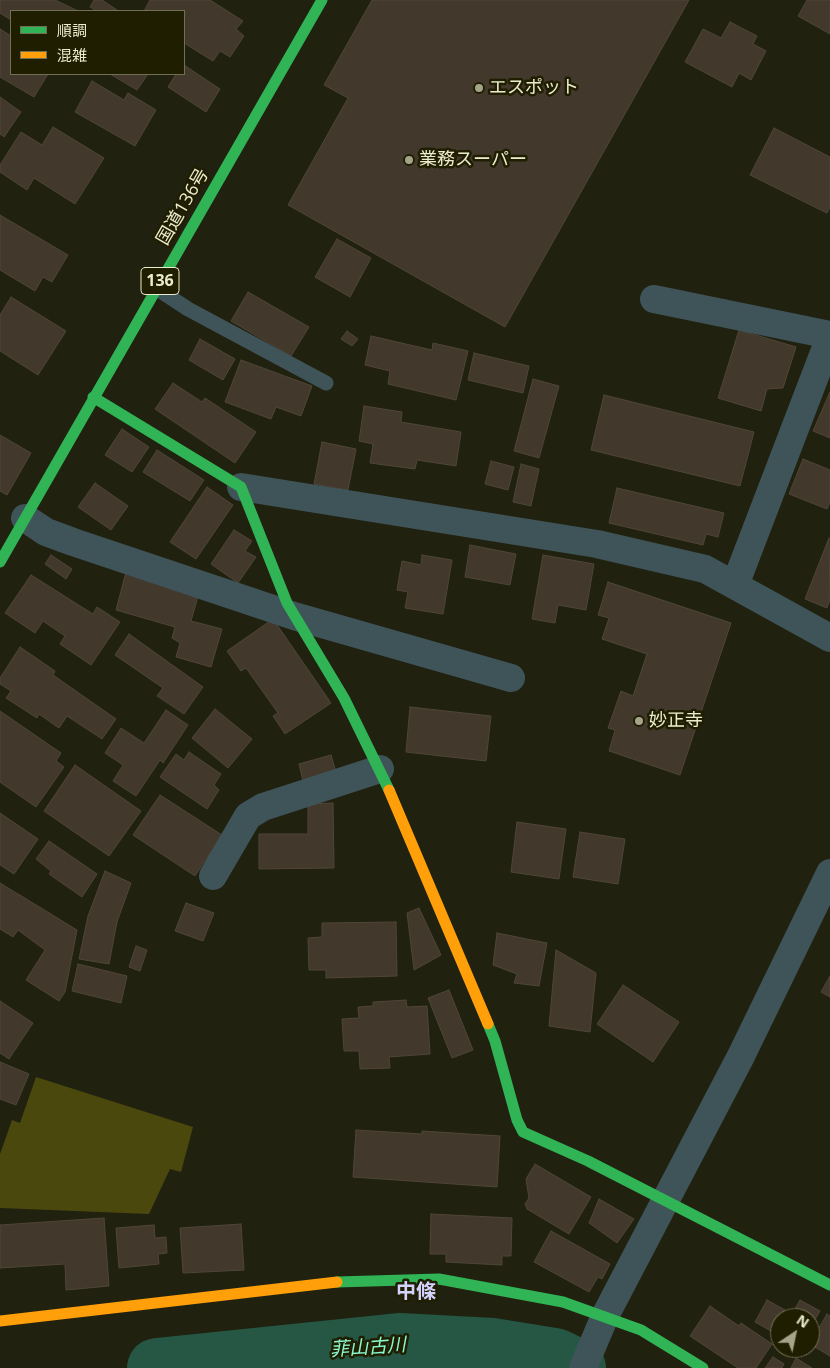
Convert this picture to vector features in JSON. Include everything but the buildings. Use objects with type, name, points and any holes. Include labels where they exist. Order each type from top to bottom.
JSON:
[{"type":"main road","name":"国道136号","points":[[0,562],[322,0]]},
{"type":"main road","points":[[93,397],[241,487],[294,616],[344,698],[380,769],[495,1041],[517,1120],[523,1132],[588,1161],[830,1285]]},
{"type":"main road","points":[[0,1322],[341,1281],[439,1279],[563,1302],[602,1321],[641,1330],[703,1368]]},
{"type":"street","points":[[654,299],[830,336],[735,586]]},
{"type":"street","points":[[241,487],[597,544],[705,569],[830,638]]},
{"type":"street","points":[[25,518],[46,532],[73,542],[294,616],[510,678]]},
{"type":"street","points":[[213,876],[248,816],[263,808],[380,769]]},
{"type":"street","points":[[583,1368],[602,1321],[741,1056],[830,873]]},
{"type":"lane","points":[[156,288],[188,309],[326,383]]},
{"type":"shaded area","points":[[36,1077],[193,1127],[181,1172],[170,1169],[149,1214],[0,1208],[0,1154],[12,1120],[20,1123]]},
{"type":"waterway","name":"菲山古川","points":[[157,1368],[399,1343],[493,1348],[555,1358],[576,1368]]},
{"type":"traffic: fast","points":[[0,562],[322,0]]},
{"type":"traffic: fast","points":[[93,397],[241,487],[287,603],[344,698],[389,790]]},
{"type":"traffic: fast","points":[[488,1024],[495,1041],[517,1120],[523,1132],[588,1161],[830,1285]]},
{"type":"traffic: fast","points":[[337,1282],[439,1279],[563,1302],[641,1330],[703,1368]]},
{"type":"traffic: slow","points":[[389,790],[488,1024]]},
{"type":"traffic: slow","points":[[0,1321],[337,1282]]},
{"type":"place","name":"エスポット","points":[[479,88]]},
{"type":"place","name":"業務スーパー","points":[[409,160]]},
{"type":"place","name":"妙正寺","points":[[639,721]]},
{"type":"district","name":"中條","points":[[416,1292]]}]
